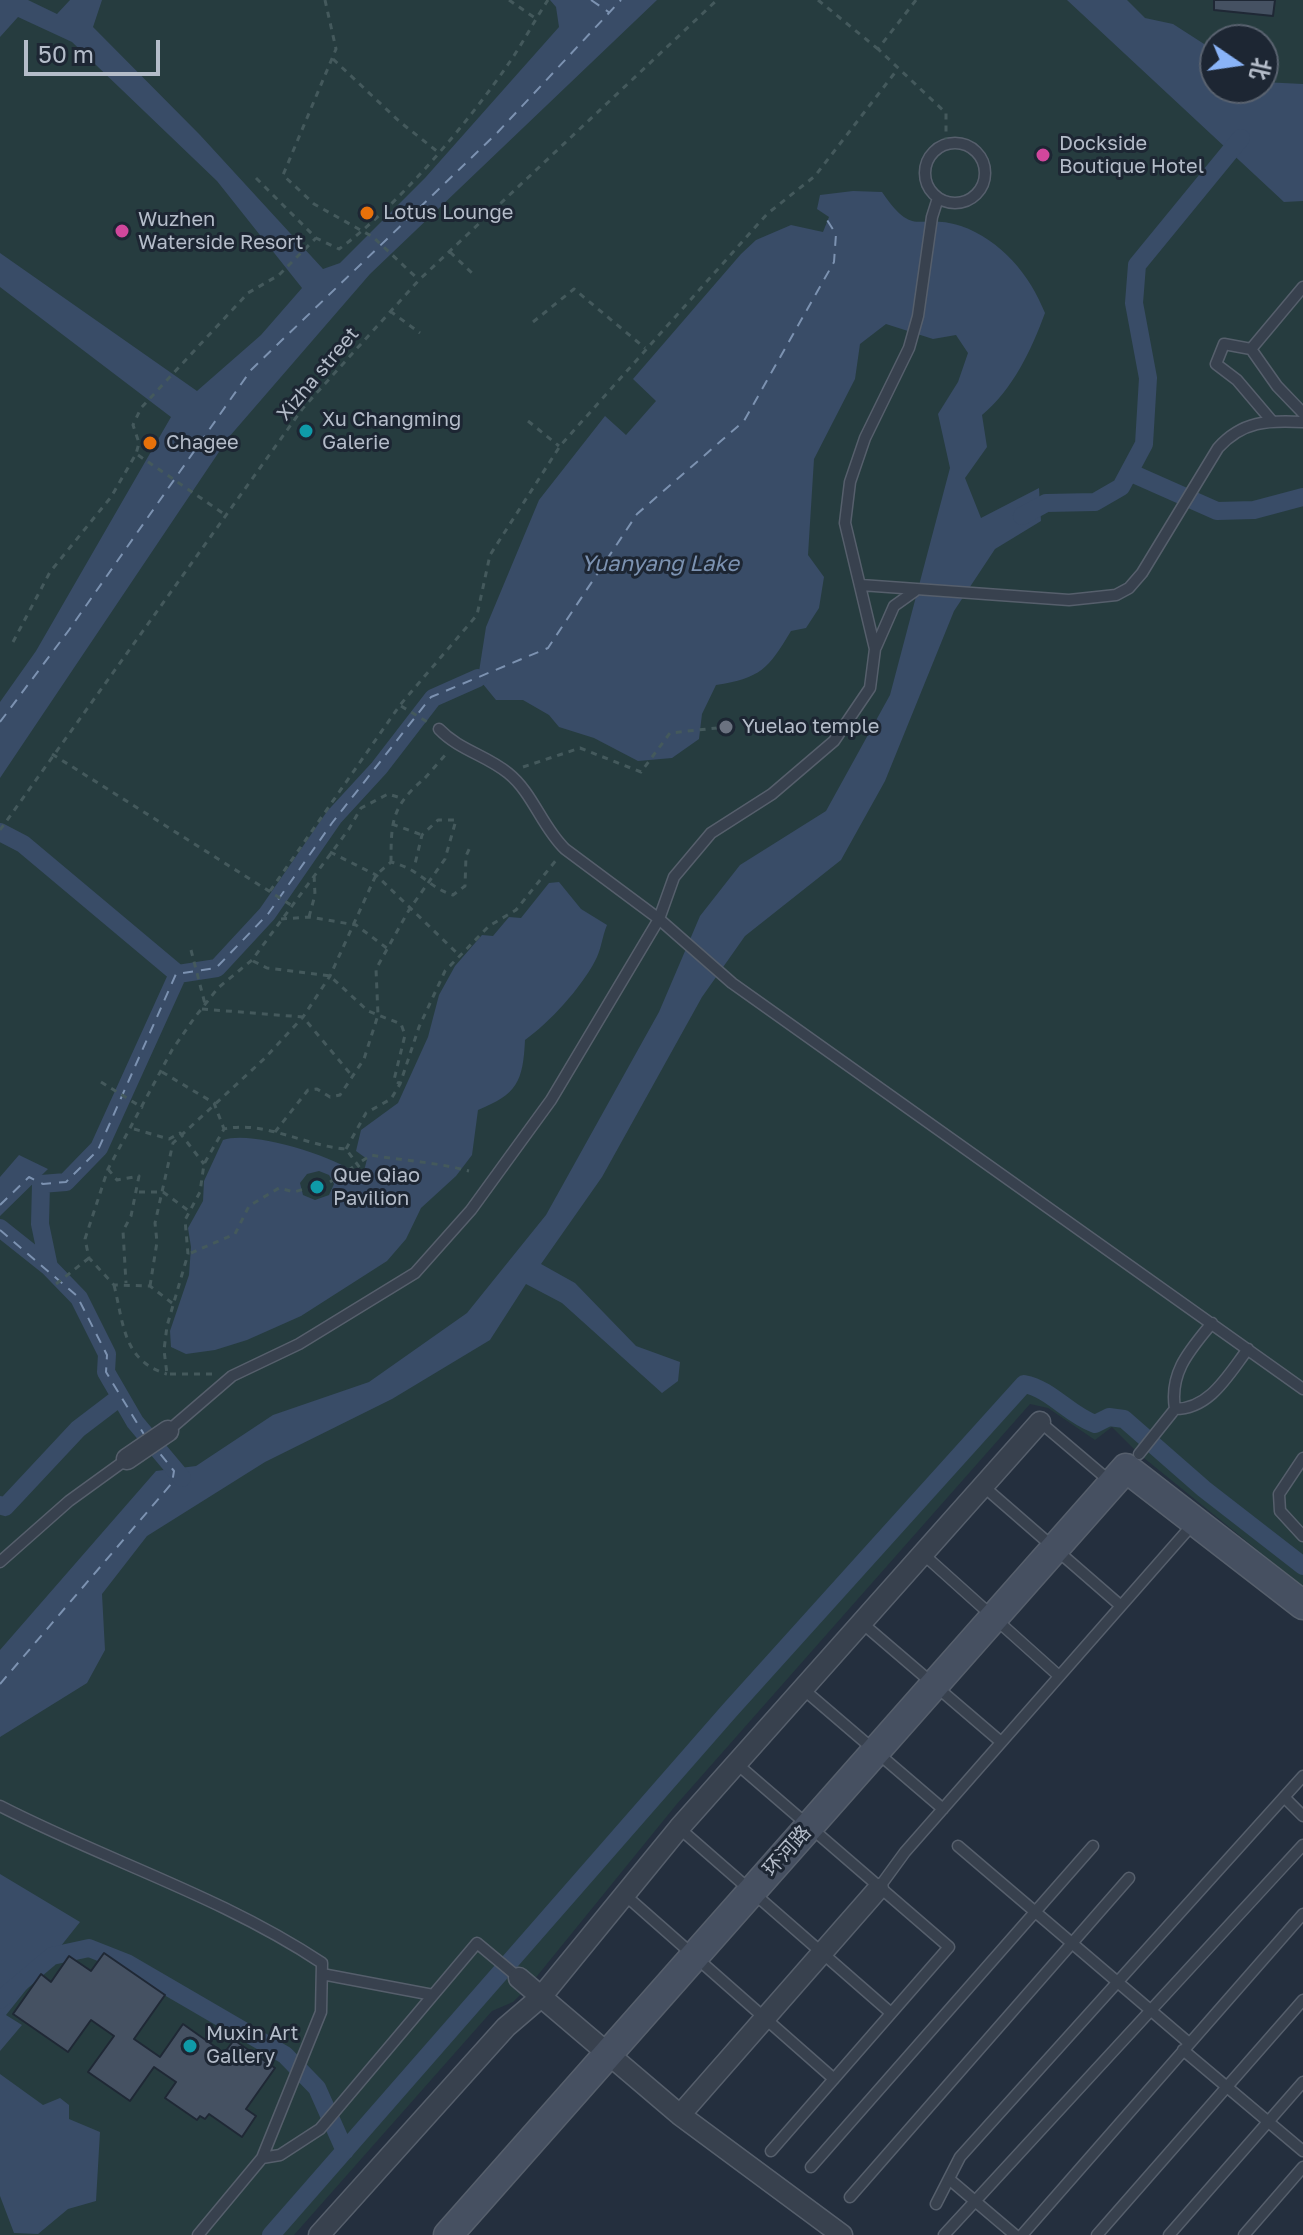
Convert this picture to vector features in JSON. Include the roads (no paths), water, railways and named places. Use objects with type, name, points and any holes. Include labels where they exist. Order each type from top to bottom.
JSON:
[{"type":"street","points":[[319,2235],[506,2027],[541,1997],[679,1828],[1040,1422]]},
{"type":"street","points":[[127,1459],[168,1431]]},
{"type":"street","points":[[1126,1469],[1303,1605]]},
{"type":"street","name":"环河路","points":[[448,2235],[1126,1469]]},
{"type":"street","points":[[680,2115],[878,1889]]},
{"type":"street","points":[[519,1978],[680,2115],[842,2235]]},
{"type":"lane","points":[[946,143],[963,143],[978,152],[985,168],[983,185],[971,198],[963,201],[955,203],[938,198],[927,185],[925,168],[932,152],[946,143]]},
{"type":"lane","points":[[875,649],[845,523],[850,482],[865,438],[909,348],[927,273],[932,217],[938,198]]},
{"type":"lane","points":[[1251,349],[1303,287]]},
{"type":"lane","points":[[1271,420],[1237,380],[1216,364],[1224,344],[1251,349],[1277,386],[1303,413]]},
{"type":"lane","points":[[861,585],[1069,600],[1116,595],[1129,588],[1142,573],[1208,464],[1231,434],[1244,426],[1271,420],[1303,422]]},
{"type":"lane","points":[[168,1431],[232,1376],[299,1344],[415,1273],[471,1210],[551,1100],[659,919],[674,877],[711,833],[772,794],[834,741],[870,688],[875,649],[894,606],[915,591]]},
{"type":"lane","points":[[439,729],[454,745],[508,773],[532,800],[551,835],[565,849],[659,919],[732,983],[1303,1389]]},
{"type":"lane","points":[[1175,1409],[1172,1393],[1182,1362],[1212,1323]]},
{"type":"lane","points":[[1040,1422],[1126,1469],[1175,1409],[1192,1409],[1208,1398],[1248,1349]]},
{"type":"lane","points":[[1303,1458],[1279,1494],[1280,1511],[1303,1536]]},
{"type":"lane","points":[[0,1562],[69,1501],[127,1459]]},
{"type":"lane","points":[[983,1486],[1121,1606]]},
{"type":"lane","points":[[878,1889],[943,1809],[1195,1522]]},
{"type":"lane","points":[[923,1554],[1059,1676]]},
{"type":"lane","points":[[862,1623],[1001,1742]]},
{"type":"lane","points":[[803,1689],[943,1809]]},
{"type":"lane","points":[[737,1764],[878,1889],[949,1947],[771,2151]]},
{"type":"lane","points":[[936,2204],[960,2157],[1303,1776]]},
{"type":"lane","points":[[1284,1797],[1303,1816]]},
{"type":"lane","points":[[0,1806],[53,1833],[217,1902],[322,1963],[321,2012],[312,2041],[262,2158],[198,2235]]},
{"type":"lane","points":[[679,1828],[891,2013]]},
{"type":"lane","points":[[944,2235],[1303,1845]]},
{"type":"lane","points":[[958,1846],[1151,2010],[1227,2087],[1303,2151]]},
{"type":"lane","points":[[811,2167],[1093,1846]]},
{"type":"lane","points":[[850,2197],[1129,1878]]},
{"type":"lane","points":[[625,1895],[834,2079]]},
{"type":"lane","points":[[1022,2235],[1303,1914]]},
{"type":"lane","points":[[262,2158],[280,2155],[320,2129],[477,1943],[519,1978]]},
{"type":"lane","points":[[322,1974],[433,1995]]},
{"type":"lane","points":[[1097,2235],[1303,2000]]},
{"type":"lane","points":[[1169,2235],[1303,2082]]},
{"type":"lane","points":[[1244,2235],[1303,2167]]},
{"type":"lane","points":[[949,2179],[1015,2235]]},
{"type":"water","points":[[0,0],[28,0],[57,14],[70,0],[102,0],[93,27],[200,135],[323,269],[340,263],[425,178],[559,27],[556,7],[550,0],[657,0],[370,274],[229,437],[0,778],[0,702],[36,651],[171,417],[0,287],[0,253],[197,391],[261,335],[302,288],[217,181],[72,42],[18,17],[0,37]]},
{"type":"water","points":[[1067,0],[1127,0],[1145,18],[1173,24],[1199,41],[1199,104],[1279,104],[1279,83],[1303,84],[1303,201],[1284,202]]},
{"type":"water","name":"Yuanyang Lake","points":[[853,191],[882,192],[902,216],[910,220],[946,222],[989,240],[1012,260],[1039,299],[1045,313],[1034,341],[1003,393],[982,415],[987,447],[965,478],[981,518],[1039,488],[1041,521],[995,549],[954,611],[885,781],[841,860],[745,936],[702,997],[602,1177],[541,1264],[575,1283],[636,1346],[680,1362],[678,1381],[662,1393],[562,1303],[526,1284],[490,1340],[392,1399],[265,1462],[147,1536],[102,1594],[105,1650],[87,1683],[0,1737],[0,1650],[156,1471],[196,1466],[273,1415],[369,1382],[467,1313],[546,1215],[659,1012],[700,916],[740,865],[826,811],[890,695],[950,468],[938,414],[958,382],[968,353],[956,335],[933,339],[886,324],[860,344],[855,379],[814,459],[808,555],[824,577],[819,608],[806,628],[791,631],[762,670],[743,679],[716,685],[702,714],[699,739],[672,758],[638,761],[594,738],[559,727],[549,715],[523,700],[496,700],[478,678],[486,627],[539,500],[605,416],[626,435],[656,401],[633,379],[741,254],[756,240],[791,225],[823,232],[829,217],[817,209],[820,195]]},
{"type":"water","points":[[559,882],[581,909],[607,925],[597,957],[564,1004],[525,1040],[520,1076],[515,1085],[502,1098],[478,1110],[472,1155],[456,1176],[421,1208],[406,1239],[387,1261],[301,1316],[247,1340],[215,1350],[186,1354],[171,1347],[170,1331],[189,1275],[191,1247],[188,1228],[203,1201],[204,1181],[223,1140],[252,1138],[271,1141],[329,1159],[356,1173],[364,1171],[367,1159],[356,1151],[361,1130],[398,1103],[428,1037],[439,995],[455,966],[482,935],[493,936],[509,917],[521,918],[549,883]],"holes":[[[319,1171],[329,1175],[334,1184],[329,1195],[315,1200],[303,1195],[300,1183],[307,1174]]]},
{"type":"water","points":[[19,1155],[48,1169],[0,1216],[0,1177]]},
{"type":"water","points":[[0,1874],[80,1922],[6,2015],[22,2025],[0,2051]]},
{"type":"water","points":[[0,2074],[43,2105],[60,2098],[69,2105],[69,2119],[100,2132],[96,2201],[68,2209],[38,2234],[14,2233],[0,2196]]},
{"type":"waterway","points":[[1022,516],[1046,503],[1095,502],[1121,487],[1144,444],[1148,378],[1134,303],[1137,265],[1241,138]]},
{"type":"waterway","points":[[1129,472],[1217,511],[1254,510],[1303,497]]},
{"type":"waterway","points":[[0,832],[23,844],[178,974],[217,968],[267,914],[334,817],[379,768],[433,698],[478,678]]},
{"type":"waterway","points":[[178,974],[99,1148],[66,1182],[41,1184],[40,1224],[49,1267],[79,1298],[107,1354],[106,1372],[135,1422],[182,1478]]},
{"type":"waterway","points":[[0,1228],[49,1267]]},
{"type":"waterway","points":[[271,2235],[730,1710],[1024,1384],[1043,1391],[1095,1424],[1109,1417],[1124,1419],[1204,1489],[1303,1566]]},
{"type":"waterway","points":[[0,1505],[5,1507],[78,1429],[120,1397]]},
{"type":"waterway","points":[[0,2000],[52,1956],[89,1948],[127,1963],[285,2055],[317,2088],[345,2151]]},
{"type":"place","name":"Dockside Boutique Hotel","points":[[1043,155]]},
{"type":"place","name":"Lotus Lounge","points":[[367,213]]},
{"type":"place","name":"Wuzhen Waterside Resort","points":[[122,231]]},
{"type":"place","name":"Xu Changming Galerie","points":[[306,431]]},
{"type":"place","name":"Chagee","points":[[150,443]]},
{"type":"place","name":"Yuelao temple","points":[[726,727]]},
{"type":"place","name":"Que Qiao Pavilion","points":[[317,1187]]},
{"type":"place","name":"Muxin Art Gallery","points":[[190,2046]]}]
